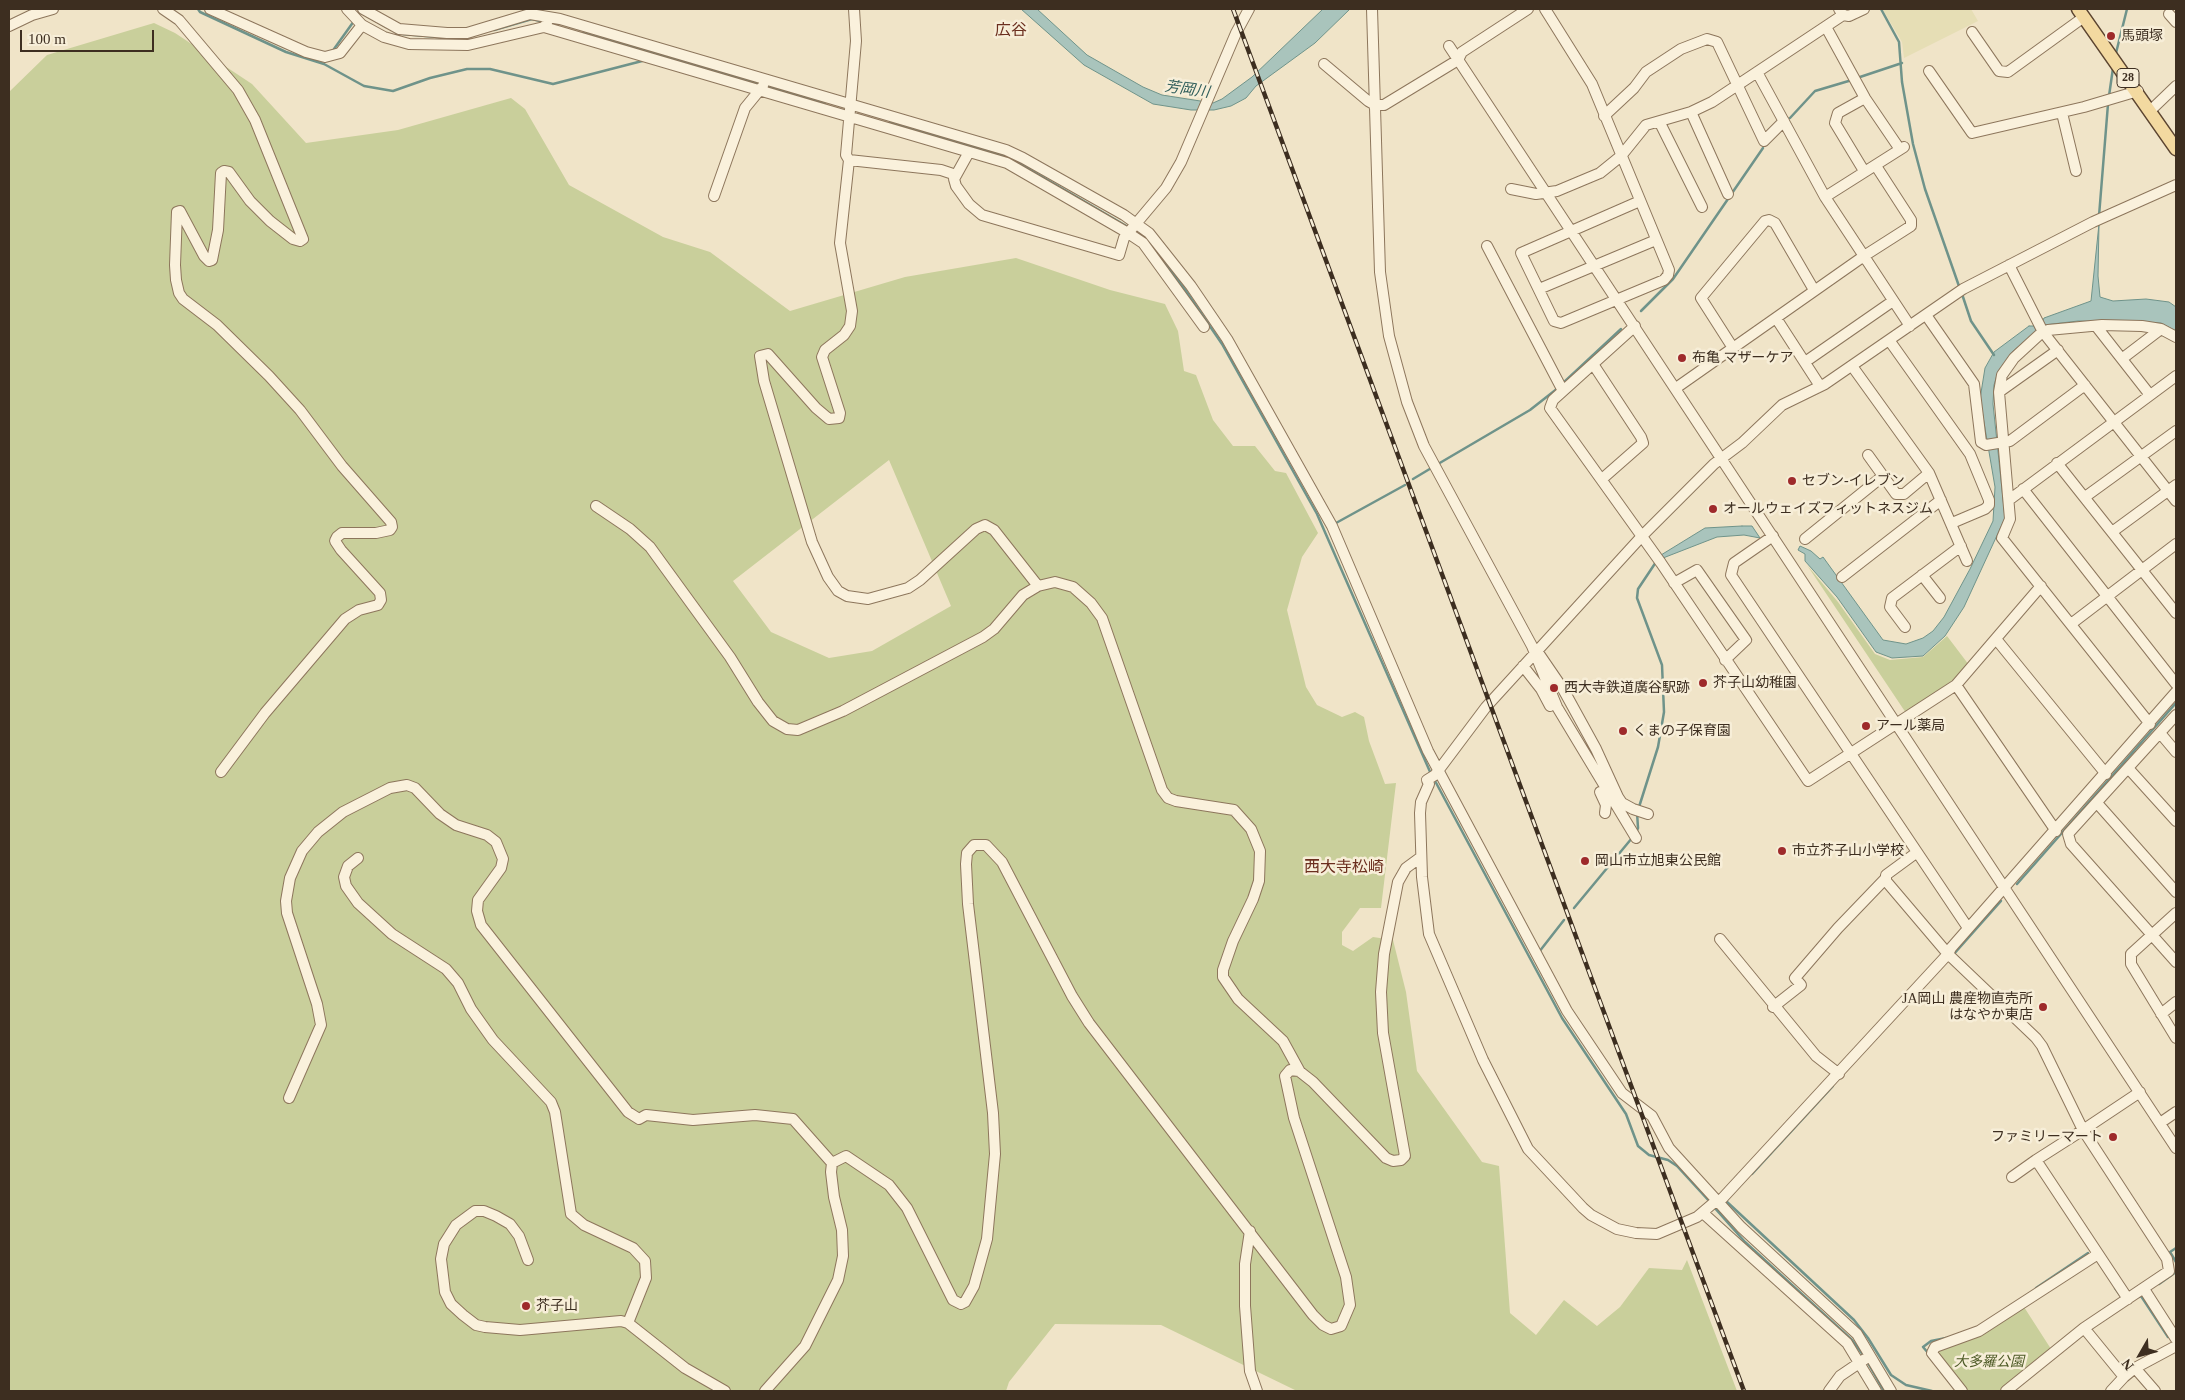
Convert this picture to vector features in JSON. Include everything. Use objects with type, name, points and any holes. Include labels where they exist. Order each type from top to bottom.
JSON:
[{"type":"main road","name":"28","points":[[2081,13],[2138,91],[2176,149]]},
{"type":"street","points":[[9,26],[32,15],[53,9]]},
{"type":"street","points":[[164,9],[179,20],[238,90],[259,128],[303,239],[300,241],[293,239],[270,221],[250,201],[229,172],[224,171],[221,173],[218,230],[212,260],[209,261],[204,256],[180,211],[177,212],[176,280],[179,293],[183,299],[243,349],[269,376],[300,410],[342,466],[392,526],[390,530],[376,533],[342,533],[337,537],[335,541],[341,550],[380,593],[381,600],[378,605],[359,610],[345,619],[270,706],[221,772]]},
{"type":"street","points":[[210,9],[306,52],[325,57],[340,53],[358,21]]},
{"type":"street","points":[[347,9],[358,21],[396,41],[454,46],[481,43],[548,22]]},
{"type":"street","points":[[364,9],[399,29],[447,33],[467,33],[528,12],[548,22],[851,112],[1007,163],[1132,228],[1204,327]]},
{"type":"street","points":[[854,9],[856,41],[851,112],[846,150],[849,160],[840,243],[852,311],[850,326],[844,335],[826,350],[822,357],[840,413],[839,418],[829,419],[816,408],[768,354],[760,356],[764,381],[812,542],[828,577],[838,590],[847,596],[868,599],[908,588],[920,580],[976,529],[985,525],[994,530],[1038,586]]},
{"type":"street","points":[[969,152],[956,175],[956,186],[969,204],[988,218],[1119,255],[1132,228],[1174,175],[1210,101],[1236,33],[1250,9]]},
{"type":"street","points":[[1372,9],[1378,258],[1389,336],[1407,402],[1435,466],[1536,652],[1572,705],[1596,749],[1618,797],[1640,812]]},
{"type":"street","points":[[1324,64],[1368,101],[1375,105],[1384,104],[1460,56],[1528,9]]},
{"type":"street","points":[[1545,9],[1592,84],[1669,270],[1664,280],[1561,323],[1554,322],[1521,253],[1640,201]]},
{"type":"street","points":[[1511,189],[1527,193],[1557,191],[1600,173],[1622,156],[1646,125],[1660,123],[1712,102],[1826,27],[1841,12],[1849,16],[1864,9]]},
{"type":"street","points":[[1972,32],[1999,71],[2008,72],[2081,13]]},
{"type":"street","points":[[1825,197],[1864,171],[1876,166],[1902,147],[1865,98],[1826,27]]},
{"type":"street","points":[[1604,116],[1634,88],[1646,72],[1681,49],[1707,39],[1717,42],[1764,141],[1784,120]]},
{"type":"street","points":[[1448,46],[1460,56],[1571,231],[2176,1148]]},
{"type":"street","points":[[1929,71],[1972,133],[2062,113],[2138,91]]},
{"type":"street","points":[[1757,72],[1825,197],[1910,326]]},
{"type":"street","points":[[714,196],[745,108],[763,85]]},
{"type":"street","points":[[2151,110],[2176,86]]},
{"type":"street","points":[[1864,171],[1834,123],[1838,113],[1865,98]]},
{"type":"street","points":[[851,112],[1014,154],[1163,249],[1227,339],[1332,526],[1434,775],[1567,1012],[1622,1093],[1648,1111],[1669,1148],[1713,1205],[1848,1343],[1869,1357],[1876,1391]]},
{"type":"street","points":[[1691,112],[1728,194]]},
{"type":"street","points":[[2062,113],[2076,171]]},
{"type":"street","points":[[1660,123],[1702,207]]},
{"type":"street","points":[[849,160],[941,170],[956,175]]},
{"type":"street","points":[[1676,388],[1814,290],[1911,226],[1911,220],[1876,166]]},
{"type":"street","points":[[2176,184],[2097,221],[1960,291],[1852,366],[1820,386],[1782,405],[1742,443],[1722,458],[1689,488],[1642,536],[1476,719],[1434,775],[1421,802],[1421,857],[1430,934],[1483,1060],[1528,1149],[1582,1208],[1591,1215],[1618,1229],[1636,1234],[1657,1234],[1713,1205],[1950,957],[1951,948],[1968,928],[2056,831],[2176,692]]},
{"type":"street","points":[[1733,348],[1701,298],[1765,221],[1769,220],[1774,223],[1814,290]]},
{"type":"street","points":[[1539,289],[1656,240]]},
{"type":"street","points":[[1487,246],[1560,388]]},
{"type":"street","points":[[2010,265],[2041,328],[2141,456],[2172,488],[2176,501]]},
{"type":"street","points":[[1805,362],[1893,301]]},
{"type":"street","points":[[1926,315],[1974,384],[1983,443]]},
{"type":"street","points":[[1776,318],[1820,386]]},
{"type":"street","points":[[1635,326],[1592,364],[1560,388],[1550,403],[1550,408],[1659,560],[1808,781],[1956,685],[2041,586]]},
{"type":"street","points":[[2096,326],[2123,358],[2150,395]]},
{"type":"street","points":[[2150,724],[2002,538],[2010,519],[2001,443],[1999,392],[2002,375],[2010,362],[2041,328],[2142,326],[2161,330],[2176,337]]},
{"type":"street","points":[[2123,358],[2161,330]]},
{"type":"street","points":[[1889,340],[1968,451],[1976,466],[1989,505],[1985,509],[1952,523]]},
{"type":"street","points":[[1999,392],[2058,350]]},
{"type":"street","points":[[1592,364],[1641,437],[1643,444],[1602,479]]},
{"type":"street","points":[[1852,366],[1929,473],[1967,560]]},
{"type":"street","points":[[2009,500],[2176,376]]},
{"type":"street","points":[[1968,451],[1983,443],[2010,441],[2085,385]]},
{"type":"street","points":[[2085,497],[2176,430]]},
{"type":"street","points":[[1868,455],[1896,494],[1904,494],[1929,473]]},
{"type":"street","points":[[2057,463],[2176,613]]},
{"type":"street","points":[[1806,538],[1882,476]]},
{"type":"street","points":[[2112,532],[2172,488]]},
{"type":"street","points":[[2023,489],[2176,684]]},
{"type":"street","points":[[1842,577],[1941,500]]},
{"type":"street","points":[[596,506],[630,529],[650,547],[725,650],[758,702],[773,721],[787,729],[798,730],[843,711],[982,637],[994,629],[1023,595],[1038,586],[1055,582],[1073,587],[1091,603],[1102,618],[1154,772],[1168,798],[1234,810],[1250,829],[1260,851],[1259,881],[1253,899],[1232,941],[1222,970],[1223,978],[1238,999],[1283,1041],[1300,1072],[1334,1102],[1386,1158],[1394,1162],[1401,1160],[1405,1156],[1384,1033],[1381,992],[1384,954],[1398,882],[1406,868],[1421,857]]},
{"type":"street","points":[[1773,536],[1734,562],[1731,574],[1968,928]]},
{"type":"street","points":[[2071,624],[2176,544]]},
{"type":"street","points":[[1905,627],[1890,607],[1892,598],[1961,546]]},
{"type":"street","points":[[1674,583],[1698,570],[1746,640],[1726,660]]},
{"type":"street","points":[[1922,575],[1940,598]]},
{"type":"street","points":[[1996,639],[2106,774]]},
{"type":"street","points":[[1536,652],[1557,707],[1634,835]]},
{"type":"street","points":[[1523,666],[1541,689],[1604,800],[1605,813]]},
{"type":"street","points":[[1956,685],[2056,831]]},
{"type":"street","points":[[2176,715],[2068,834],[2071,844],[2176,962]]},
{"type":"street","points":[[2160,734],[2176,752]]},
{"type":"street","points":[[2128,768],[2176,822]]},
{"type":"street","points":[[290,1098],[320,1025],[317,1004],[287,913],[290,878],[302,851],[318,832],[343,812],[390,788],[407,785],[423,794],[440,814],[486,835],[496,842],[503,859],[501,868],[478,900],[477,911],[481,925],[632,1116],[639,1119],[646,1116],[693,1120],[756,1115],[793,1119],[832,1163],[831,1172],[834,1197],[842,1230],[843,1256],[838,1280],[805,1346],[765,1391]]},
{"type":"street","points":[[2097,803],[2176,892]]},
{"type":"street","points":[[832,1163],[846,1156],[889,1184],[907,1208],[953,1300],[960,1304],[965,1302],[974,1286],[987,1239],[995,1154],[993,1113],[968,904],[967,853],[974,845],[979,844],[986,845],[1002,862],[1072,996],[1089,1023],[1313,1315],[1323,1325],[1331,1328],[1341,1326],[1350,1305],[1346,1277],[1286,1091],[1285,1076],[1290,1070],[1300,1072]]},
{"type":"street","points":[[1773,1006],[1800,984],[1795,978],[1850,915],[1886,878],[1886,875],[1916,853]]},
{"type":"street","points":[[358,858],[348,866],[344,877],[346,886],[358,903],[392,934],[446,969],[458,983],[472,1009],[493,1040],[551,1102],[555,1112],[570,1214],[584,1225],[633,1248],[645,1261],[646,1278],[628,1323]]},
{"type":"street","points":[[1886,878],[1886,881],[1950,957],[2036,1038],[2083,1130],[2167,1259],[2169,1271],[2084,1328],[2006,1391]]},
{"type":"street","points":[[2176,913],[2131,954],[2131,964],[2176,1038]]},
{"type":"street","points":[[1720,939],[1773,1006],[1816,1056],[1839,1074]]},
{"type":"street","points":[[2161,1014],[2176,1002]]},
{"type":"street","points":[[2012,1177],[2140,1092]]},
{"type":"street","points":[[2160,1123],[2176,1112]]},
{"type":"street","points":[[2036,1160],[2128,1299]]},
{"type":"street","points":[[1713,1205],[1742,1227],[1849,1325],[1891,1391]]},
{"type":"street","points":[[528,1260],[519,1236],[510,1224],[496,1216],[475,1211],[456,1225],[444,1244],[441,1259],[445,1292],[452,1304],[463,1315],[476,1325],[490,1328],[520,1330],[621,1321],[628,1323],[685,1368],[725,1391]]},
{"type":"street","points":[[1250,1231],[1245,1264],[1245,1306],[1250,1371],[1257,1391]]},
{"type":"street","points":[[1962,1391],[1932,1353],[1935,1347],[1979,1331],[2098,1254]]},
{"type":"street","points":[[2144,1288],[2176,1339]]},
{"type":"street","points":[[2084,1328],[2124,1377]]},
{"type":"street","points":[[2111,1391],[2124,1377],[2136,1368],[2176,1346]]},
{"type":"street","points":[[1829,1391],[1840,1376],[1869,1357]]},
{"type":"street","points":[[2136,1368],[2155,1391]]},
{"type":"shaded area","points":[[1971,9],[1978,21],[1904,58],[1902,42],[1883,10]]},
{"type":"green space","points":[[154,23],[175,33],[252,84],[306,143],[398,130],[511,98],[525,109],[569,185],[663,237],[710,252],[790,311],[905,277],[1016,258],[1110,290],[1165,304],[1178,331],[1184,371],[1196,375],[1213,420],[1233,446],[1255,446],[1275,471],[1286,473],[1318,533],[1302,557],[1287,610],[1306,687],[1317,705],[1342,717],[1355,712],[1364,717],[1369,741],[1385,784],[1396,783],[1381,908],[1360,908],[1342,932],[1342,945],[1353,951],[1373,937],[1393,940],[1406,992],[1417,1071],[1482,1162],[1499,1166],[1510,1313],[1536,1335],[1564,1300],[1597,1326],[1620,1307],[1649,1268],[1682,1270],[1687,1260],[1737,1391],[1297,1391],[1161,1325],[1055,1324],[1009,1382],[1006,1391],[9,1391],[9,92],[47,55]],"holes":[[[889,460],[951,606],[872,651],[829,658],[771,632],[733,581]]]},
{"type":"green space","points":[[1807,565],[1838,602],[1875,654],[1890,660],[1923,657],[1947,636],[1969,665],[1953,680],[1906,713]]},
{"type":"green space","name":"大多羅公園","points":[[2024,1307],[2051,1349],[2000,1391],[1967,1391],[1939,1354],[1940,1348],[1951,1346],[1981,1334]]},
{"type":"water","points":[[1021,9],[1037,9],[1087,55],[1143,87],[1162,95],[1213,103],[1222,99],[1252,77],[1323,9],[1350,9],[1315,43],[1256,86],[1246,98],[1231,106],[1214,110],[1191,110],[1153,104],[1084,65]]},
{"type":"water","points":[[2099,224],[2098,276],[2100,297],[2113,301],[2146,299],[2169,302],[2176,307],[2176,331],[2161,323],[2142,322],[2078,321],[2044,325],[2042,322],[2044,318],[2091,301]]},
{"type":"water","points":[[2029,326],[2034,326],[2035,333],[2013,351],[1998,372],[1994,385],[1993,404],[2005,518],[1964,607],[1945,636],[1923,656],[1892,658],[1876,652],[1837,597],[1805,561],[1805,554],[1798,550],[1800,546],[1811,551],[1820,559],[1823,557],[1883,640],[1906,644],[1923,638],[1933,631],[1944,617],[1993,521],[1995,487],[1980,399],[1985,368],[1994,352]]},
{"type":"water","points":[[1752,526],[1760,538],[1744,535],[1717,537],[1663,558],[1661,555],[1705,528]]},
{"type":"waterway","points":[[198,9],[200,12],[286,52],[324,64]]},
{"type":"waterway","points":[[1881,9],[1899,42],[1902,82],[1913,144],[1925,189],[1960,289]]},
{"type":"waterway","points":[[2116,53],[2127,9]]},
{"type":"waterway","points":[[367,16],[386,27]]},
{"type":"waterway","points":[[494,30],[532,19],[544,22]]},
{"type":"waterway","points":[[334,49],[354,21]]},
{"type":"waterway","points":[[583,33],[760,84]]},
{"type":"waterway","points":[[403,34],[449,38]]},
{"type":"waterway","points":[[324,64],[364,86],[393,91],[430,78],[467,69],[490,69],[553,84],[646,60]]},
{"type":"waterway","points":[[1857,78],[1902,63]]},
{"type":"waterway","points":[[2109,96],[2113,68]]},
{"type":"waterway","points":[[1790,118],[1815,91],[1852,80]]},
{"type":"waterway","points":[[765,86],[825,104]]},
{"type":"waterway","points":[[2099,216],[2108,104]]},
{"type":"waterway","points":[[890,123],[1010,158],[1128,227]]},
{"type":"waterway","points":[[1641,311],[1673,279],[1763,148]]},
{"type":"waterway","points":[[1153,248],[1186,291],[1222,344],[1317,514],[1431,774]]},
{"type":"waterway","points":[[1962,294],[1971,321],[1994,355]]},
{"type":"waterway","points":[[1562,384],[1621,329]]},
{"type":"waterway","points":[[1438,464],[1530,410],[1558,388]]},
{"type":"waterway","points":[[1413,479],[1433,467]]},
{"type":"waterway","points":[[1336,523],[1405,485]]},
{"type":"waterway","points":[[1639,807],[1658,747],[1664,712],[1662,665],[1637,598],[1638,589],[1656,562]]},
{"type":"waterway","points":[[2017,884],[2176,703]]},
{"type":"waterway","points":[[1434,779],[1562,1018],[1626,1114],[1638,1146],[1649,1155],[1668,1160],[1677,1166],[1710,1202]]},
{"type":"waterway","points":[[1636,833],[1638,828],[1637,812]]},
{"type":"waterway","points":[[1574,908],[1632,838]]},
{"type":"waterway","points":[[1953,955],[2001,901]]},
{"type":"waterway","points":[[1539,952],[1564,920]]},
{"type":"waterway","points":[[1752,1174],[1833,1086]]},
{"type":"waterway","points":[[1726,1201],[1854,1320],[1868,1338],[1891,1375],[1906,1385],[1932,1391]]},
{"type":"waterway","points":[[1713,1206],[1745,1242],[1852,1340],[1864,1356],[1884,1391]]},
{"type":"waterway","points":[[2176,1248],[2170,1252],[2176,1262]]},
{"type":"waterway","points":[[2036,1288],[2088,1253]]},
{"type":"waterway","points":[[2159,1284],[2176,1272]]},
{"type":"waterway","points":[[2115,1288],[2120,1295]]},
{"type":"waterway","points":[[2139,1297],[2141,1296],[2168,1337]]},
{"type":"waterway","points":[[1929,1354],[1923,1347],[1931,1341],[1946,1338]]},
{"type":"railway","points":[[1233,9],[1744,1391]]},
{"type":"place","name":"馬頭塚","points":[[2111,36]]},
{"type":"place","name":"布亀 マザーケア","points":[[1682,358]]},
{"type":"place","name":"セブン-イレブン","points":[[1792,481]]},
{"type":"place","name":"オールウェイズフィットネスジム","points":[[1713,509]]},
{"type":"place","name":"芥子山幼稚園","points":[[1703,683]]},
{"type":"place","name":"西大寺鉄道廣谷駅跡","points":[[1554,688]]},
{"type":"place","name":"アール薬局","points":[[1866,726]]},
{"type":"place","name":"くまの子保育園","points":[[1623,731]]},
{"type":"place","name":"市立芥子山小学校","points":[[1782,851]]},
{"type":"place","name":"岡山市立旭東公民館","points":[[1585,861]]},
{"type":"place","name":"JA岡山 農産物直売所 はなやか東店","points":[[2043,1007]]},
{"type":"place","name":"ファミリーマート","points":[[2113,1137]]},
{"type":"place","name":"芥子山","points":[[526,1306]]},
{"type":"district","name":"広谷","points":[[1011,31]]},
{"type":"district","name":"西大寺松崎","points":[[1344,868]]},
{"type":"water label","name":"芳岡川","points":[[1187,90]]}]
